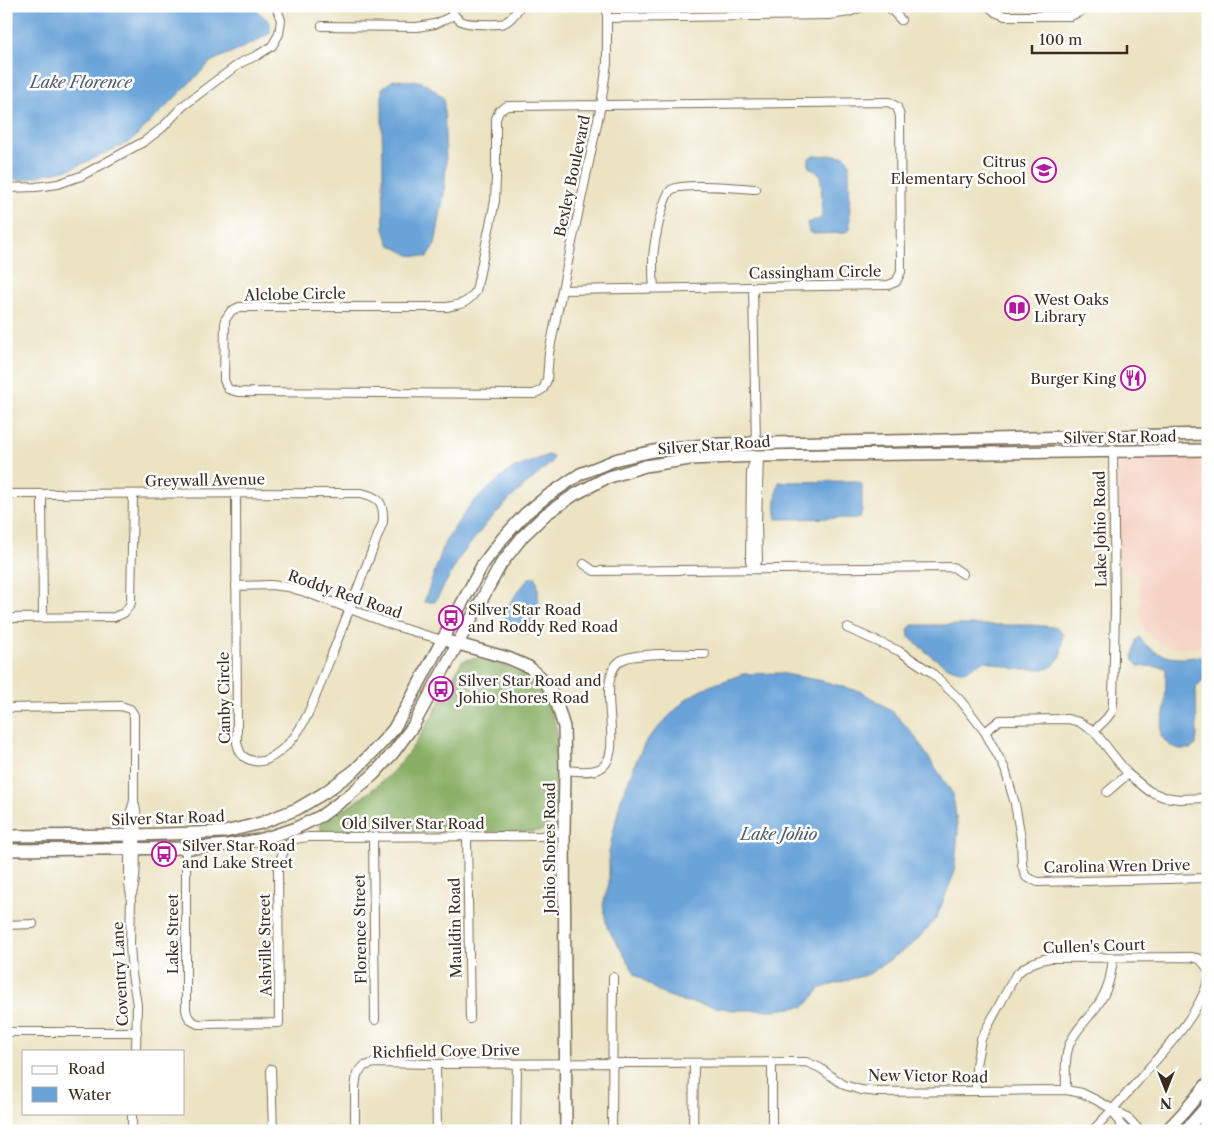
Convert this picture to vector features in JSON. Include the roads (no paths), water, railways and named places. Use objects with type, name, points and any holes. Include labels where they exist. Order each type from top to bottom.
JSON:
[{"type":"main road","name":"Silver Star Road","points":[[6,836],[226,832],[261,823],[297,809],[324,793],[355,770],[393,730],[483,564],[502,539],[525,514],[546,496],[580,474],[618,459],[667,448],[721,444],[1208,434]]},
{"type":"main road","points":[[992,453],[997,448],[1092,445],[1110,437]]},
{"type":"main road","points":[[757,456],[759,452],[764,450],[845,448],[846,442]]},
{"type":"main road","points":[[654,464],[666,457],[746,451],[756,444]]},
{"type":"main road","name":"Silver Star Road","points":[[6,850],[186,848],[228,845],[259,840],[294,829],[321,816],[374,774],[393,753],[413,726],[501,564],[523,536],[546,514],[574,495],[606,478],[654,464],[690,459],[757,456],[1208,450]]},
{"type":"main road","name":"Johio Shores Road","points":[[442,640],[508,658],[529,667],[546,682],[557,704],[564,727],[566,1131]]},
{"type":"main road","points":[[1166,1131],[1208,1083]]},
{"type":"main road","points":[[1185,1131],[1208,1105]]},
{"type":"street","points":[[6,188],[58,184],[81,176],[145,141],[162,128],[182,106],[242,62],[272,46],[279,34],[281,20],[276,6]]},
{"type":"street","points":[[449,6],[454,15],[462,22],[473,24],[503,24],[512,18],[520,6]]},
{"type":"street","name":"Bexley Boulevard","points":[[562,290],[601,105],[607,65],[607,6]]},
{"type":"street","points":[[607,18],[830,15],[849,12],[864,6]]},
{"type":"street","points":[[888,6],[901,20]]},
{"type":"street","points":[[989,6],[995,12],[1005,16],[1070,16],[1080,12],[1086,6]]},
{"type":"street","points":[[322,26],[417,27],[435,24],[454,15]]},
{"type":"street","name":"Cassingham Circle","points":[[562,290],[888,285],[896,282],[900,272],[900,116],[896,107],[889,102],[601,105]]},
{"type":"street","name":"Alclobe Circle","points":[[562,290],[549,353],[547,380],[543,389],[534,394],[238,392],[228,389],[224,380],[225,320],[231,311],[239,307],[446,307],[460,305],[470,300],[476,291],[495,201],[496,119],[499,111],[507,106],[601,105]]},
{"type":"street","points":[[654,288],[653,260],[655,240],[665,200],[671,190],[684,186],[756,188]]},
{"type":"street","points":[[753,287],[756,444]]},
{"type":"street","name":"Lake Johio Road","points":[[1094,731],[1112,711],[1115,607],[1113,452]]},
{"type":"street","points":[[753,569],[750,561],[754,513],[751,471],[757,456]]},
{"type":"street","name":"Greywall Avenue","points":[[6,494],[133,495],[361,492],[372,495],[381,503],[383,522]]},
{"type":"street","points":[[42,494],[42,618]]},
{"type":"street","name":"Canby Circle","points":[[236,494],[237,743],[240,752],[246,759],[257,762],[268,760],[286,746],[298,731],[310,710],[383,522]]},
{"type":"street","points":[[6,618],[114,617],[124,613],[131,603],[133,495]]},
{"type":"street","points":[[584,564],[594,571],[953,567],[963,574]]},
{"type":"street","name":"Roddy Red Road","points":[[236,586],[271,585],[288,587],[395,626],[442,640]]},
{"type":"street","points":[[847,628],[899,650],[931,672],[962,701],[986,732],[1000,720],[1068,719],[1079,722],[1094,731],[1128,774],[1149,791],[1164,797],[1179,799],[1208,798]]},
{"type":"street","points":[[565,770],[594,770],[599,769],[608,762],[611,750],[609,683],[612,670],[621,660],[636,655],[705,654]]},
{"type":"street","name":"Coventry Lane","points":[[6,708],[121,706],[130,709],[134,715],[134,801],[137,811],[128,884],[131,896],[130,945],[136,1005],[136,1050]]},
{"type":"street","name":"Carolina Wren Drive","points":[[986,732],[1005,769],[1015,804],[1021,838],[1022,865],[1026,877],[1038,882],[1208,878]]},
{"type":"street","points":[[1107,792],[1128,774]]},
{"type":"street","name":"Old Silver Star Road","points":[[278,867],[285,849],[295,839],[308,837],[541,836],[564,831]]},
{"type":"street","name":"Florence Street","points":[[373,837],[375,1020]]},
{"type":"street","name":"Mauldin Road","points":[[468,837],[470,1019]]},
{"type":"street","name":"Lake Street","points":[[186,848],[187,1016],[198,1024],[279,1023]]},
{"type":"street","name":"Ashville Street","points":[[278,867],[279,1023]]},
{"type":"street","points":[[6,925],[33,924]]},
{"type":"street","name":"Cullen's Court","points":[[976,1091],[976,1065],[981,1039],[1015,976],[1034,962],[1049,958],[1192,957],[1200,959],[1208,969]]},
{"type":"street","points":[[1066,1090],[1066,1061],[1069,1045],[1076,1031],[1098,1005],[1106,991],[1113,958]]},
{"type":"street","points":[[612,1131],[613,977]]},
{"type":"street","points":[[1092,1131],[1113,1110],[1187,1022],[1203,996],[1208,982]]},
{"type":"street","points":[[6,1032],[136,1032]]},
{"type":"street","points":[[772,1062],[772,1131]]},
{"type":"street","name":"New Victor Road","points":[[565,1063],[806,1062],[820,1068],[844,1085],[878,1092],[1066,1090],[1096,1100],[1127,1117],[1140,1131]]},
{"type":"street","name":"Richfield Cove Drive","points":[[355,1131],[355,1088],[357,1074],[364,1066],[375,1063],[565,1063]]},
{"type":"street","points":[[693,1131],[694,1063]]},
{"type":"street","points":[[436,1064],[437,1131]]},
{"type":"street","points":[[516,1131],[517,1064]]},
{"type":"street","points":[[271,1069],[273,1131]]},
{"type":"street","name":"New Victor Road","points":[[1113,1110],[1120,1124],[1127,1131]]},
{"type":"street","points":[[132,1114],[132,1131]]},
{"type":"water","name":"Lake Florence","points":[[6,6],[251,6],[270,22],[270,33],[255,42],[212,61],[130,142],[73,168],[20,180],[6,178]]},
{"type":"water","points":[[393,80],[419,81],[428,85],[444,99],[446,164],[444,194],[435,245],[427,257],[409,255],[389,244],[384,229],[382,88]]},
{"type":"water","points":[[833,155],[845,156],[849,163],[850,229],[844,233],[813,234],[809,232],[807,223],[822,217],[821,175],[809,167],[809,158]]},
{"type":"water","points":[[548,455],[553,457],[551,463],[512,497],[486,524],[460,557],[435,602],[424,602],[445,542],[470,505],[510,470]]},
{"type":"water","points":[[856,481],[862,484],[860,518],[777,519],[776,500],[779,482]]},
{"type":"water","points":[[536,577],[538,611],[536,631],[525,633],[504,626],[505,613],[512,600],[529,578]]},
{"type":"water","points":[[912,625],[1030,625],[1056,627],[1063,633],[1061,656],[1053,666],[1047,669],[1016,669],[983,661],[967,670],[956,670],[934,658],[909,637],[908,630]]},
{"type":"water","points":[[1139,637],[1153,650],[1171,657],[1184,658],[1208,655],[1208,681],[1201,682],[1196,687],[1197,736],[1196,745],[1190,749],[1179,749],[1169,745],[1161,736],[1165,709],[1166,669],[1163,667],[1138,666],[1133,660],[1136,640]]},
{"type":"water","name":"Lake Johio","points":[[779,673],[823,681],[862,692],[891,710],[911,731],[953,794],[958,833],[954,874],[936,919],[913,944],[869,974],[821,988],[805,1006],[777,1010],[733,1010],[682,1001],[661,993],[636,975],[607,927],[603,905],[609,883],[609,852],[620,802],[647,739],[686,699],[704,688],[743,674]]},
{"type":"place","name":"Citrus Elementary School","points":[[1044,170]]},
{"type":"place","name":"West Oaks Library","points":[[1017,308]]},
{"type":"place","name":"Burger King","points":[[1133,378]]},
{"type":"place","name":"Silver Star Road and Roddy Red Road","points":[[451,618]]},
{"type":"place","name":"Silver Star Road and Johio Shores Road","points":[[441,689]]},
{"type":"place","name":"Silver Star Road and Lake Street","points":[[164,854]]}]
